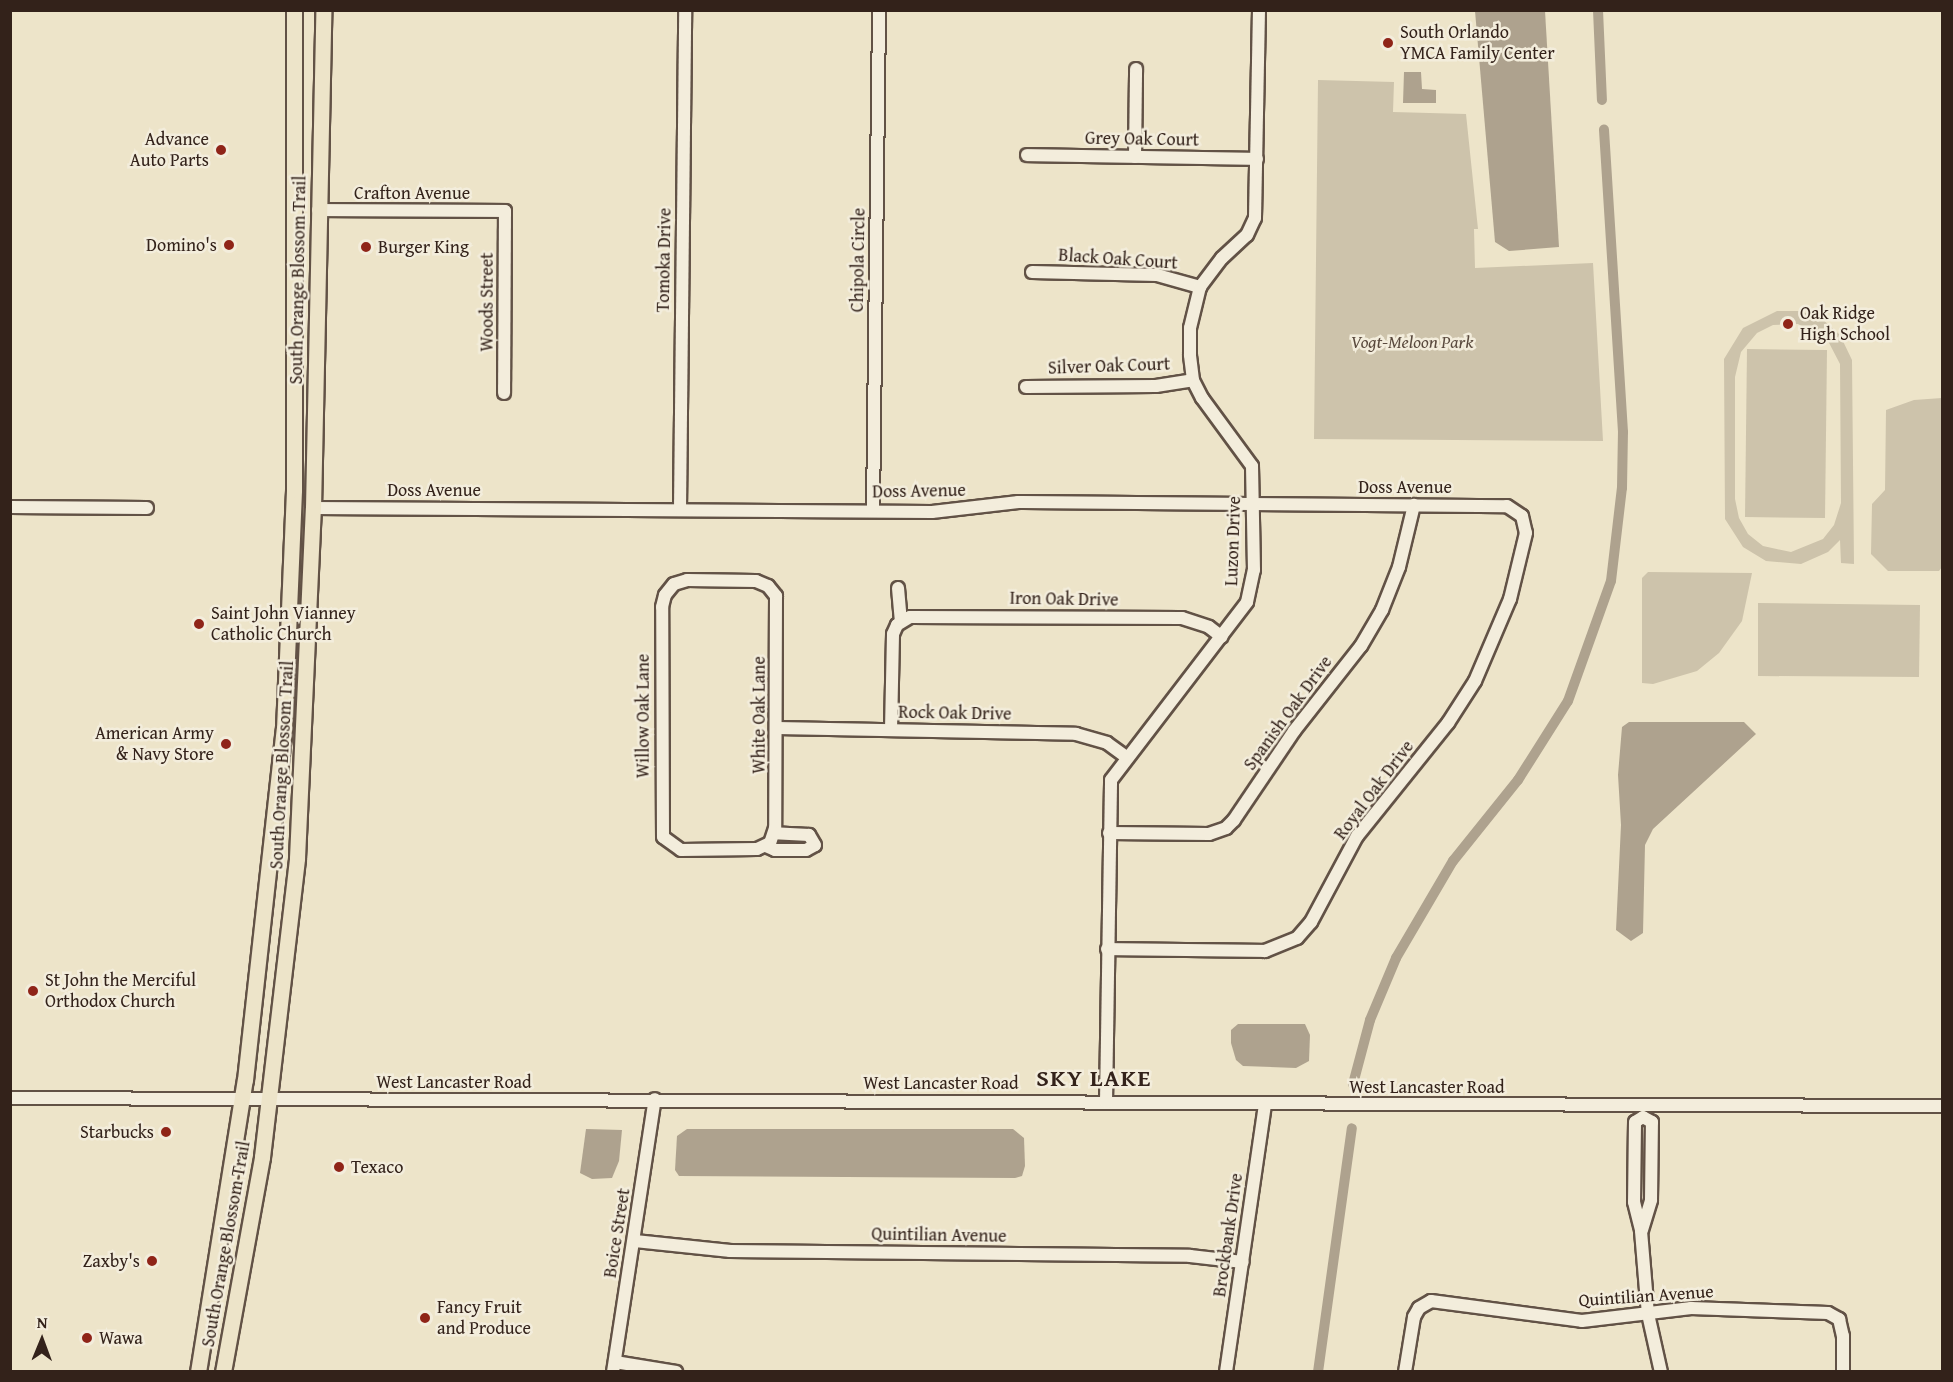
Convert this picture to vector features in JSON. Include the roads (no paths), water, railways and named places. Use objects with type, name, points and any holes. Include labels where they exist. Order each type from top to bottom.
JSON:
[{"type":"main road","name":"South Orange Blossom Trail","points":[[198,1371],[242,1099],[275,825],[287,675],[294,490],[294,10]]},
{"type":"main road","name":"South Orange Blossom Trail","points":[[223,1371],[250,1233],[270,1100],[292,924],[313,508],[323,10]]},
{"type":"main road","points":[[294,490],[303,503],[313,508]]},
{"type":"main road","points":[[287,675],[296,680],[305,700]]},
{"type":"street","name":"Tomoka Drive","points":[[680,509],[685,10]]},
{"type":"street","name":"Chipola Circle","points":[[873,511],[879,10]]},
{"type":"street","name":"Luzon Drive","points":[[1106,1102],[1111,780],[1126,757],[1222,638],[1247,602],[1254,570],[1252,466],[1240,445],[1214,416],[1193,380],[1190,327],[1200,287],[1222,258],[1247,235],[1255,218],[1258,10]]},
{"type":"street","points":[[1135,157],[1136,69]]},
{"type":"street","name":"Grey Oak Court","points":[[1027,155],[1257,159]]},
{"type":"street","name":"Crafton Avenue","points":[[318,210],[505,212]]},
{"type":"street","name":"Woods Street","points":[[504,393],[505,212]]},
{"type":"street","name":"Black Oak Court","points":[[1032,272],[1157,275],[1200,287]]},
{"type":"street","name":"Silver Oak Court","points":[[1026,387],[1156,386],[1193,380]]},
{"type":"street","name":"Doss Avenue","points":[[313,508],[932,512],[1018,502],[1507,506],[1522,516]]},
{"type":"street","name":"Spanish Oak Drive","points":[[1109,833],[1209,834],[1226,828],[1234,820],[1294,731],[1361,646],[1382,610],[1399,567],[1414,505]]},
{"type":"street","points":[[10,507],[147,508]]},
{"type":"street","name":"Royal Oak Drive","points":[[1107,949],[1265,951],[1297,938],[1311,922],[1357,836],[1448,723],[1475,681],[1510,598],[1526,533],[1522,516]]},
{"type":"street","name":"Willow Oak Lane","points":[[721,581],[687,580],[675,584],[665,595],[661,826],[663,837],[681,849],[722,850],[766,846]]},
{"type":"street","name":"White Oak Lane","points":[[721,581],[756,581],[768,586],[776,596],[775,833]]},
{"type":"street","points":[[891,730],[892,641],[901,622],[898,588]]},
{"type":"street","name":"Iron Oak Drive","points":[[901,622],[921,615],[1182,618],[1209,627],[1222,638]]},
{"type":"street","name":"Rock Oak Drive","points":[[777,728],[1076,734],[1107,743],[1126,757]]},
{"type":"street","points":[[775,833],[809,836],[815,845],[806,850],[775,850],[766,846],[775,833]]},
{"type":"street","name":"West Lancaster Road","points":[[10,1098],[1106,1102],[1644,1112],[1942,1106]]},
{"type":"street","name":"Boice Street","points":[[614,1366],[655,1099]]},
{"type":"street","name":"Brockbank Drive","points":[[1226,1371],[1244,1262],[1265,1104]]},
{"type":"street","points":[[1644,1112],[1635,1122],[1634,1202],[1641,1231],[1648,1314],[1661,1371]]},
{"type":"street","name":"Quintilian Avenue","points":[[635,1241],[730,1251],[1190,1256],[1244,1262]]},
{"type":"street","name":"Quintilian Avenue","points":[[1405,1371],[1414,1317],[1419,1308],[1431,1301],[1582,1321],[1690,1308],[1828,1312],[1839,1319],[1843,1336],[1843,1371]]},
{"type":"street","points":[[614,1366],[676,1371]]},
{"type":"waterway","points":[[1598,10],[1602,100]]},
{"type":"waterway","points":[[1353,1084],[1370,1020],[1396,958],[1453,861],[1518,780],[1568,701],[1611,581],[1622,488],[1623,432],[1604,130]]},
{"type":"waterway","points":[[1318,1372],[1352,1128]]},
{"type":"place","name":"South Orlando YMCA Family Center","points":[[1388,43]]},
{"type":"place","name":"Advance Auto Parts","points":[[221,150]]},
{"type":"place","name":"Domino's","points":[[229,245]]},
{"type":"place","name":"Burger King","points":[[366,247]]},
{"type":"place","name":"Oak Ridge High School","points":[[1788,324]]},
{"type":"place","name":"Saint John Vianney Catholic Church","points":[[199,624]]},
{"type":"place","name":"American Army & Navy Store","points":[[226,744]]},
{"type":"place","name":"St John the Merciful Orthodox Church","points":[[33,991]]},
{"type":"place","name":"Starbucks","points":[[166,1132]]},
{"type":"place","name":"Texaco","points":[[339,1167]]},
{"type":"place","name":"Zaxby's","points":[[152,1261]]},
{"type":"place","name":"Fancy Fruit and Produce","points":[[425,1318]]},
{"type":"place","name":"Wawa","points":[[87,1338]]},
{"type":"district","name":"SKY LAKE","points":[[1094,1078]]},
{"type":"park label","name":"Vogt-Meloon Park","points":[[1412,342]]}]
